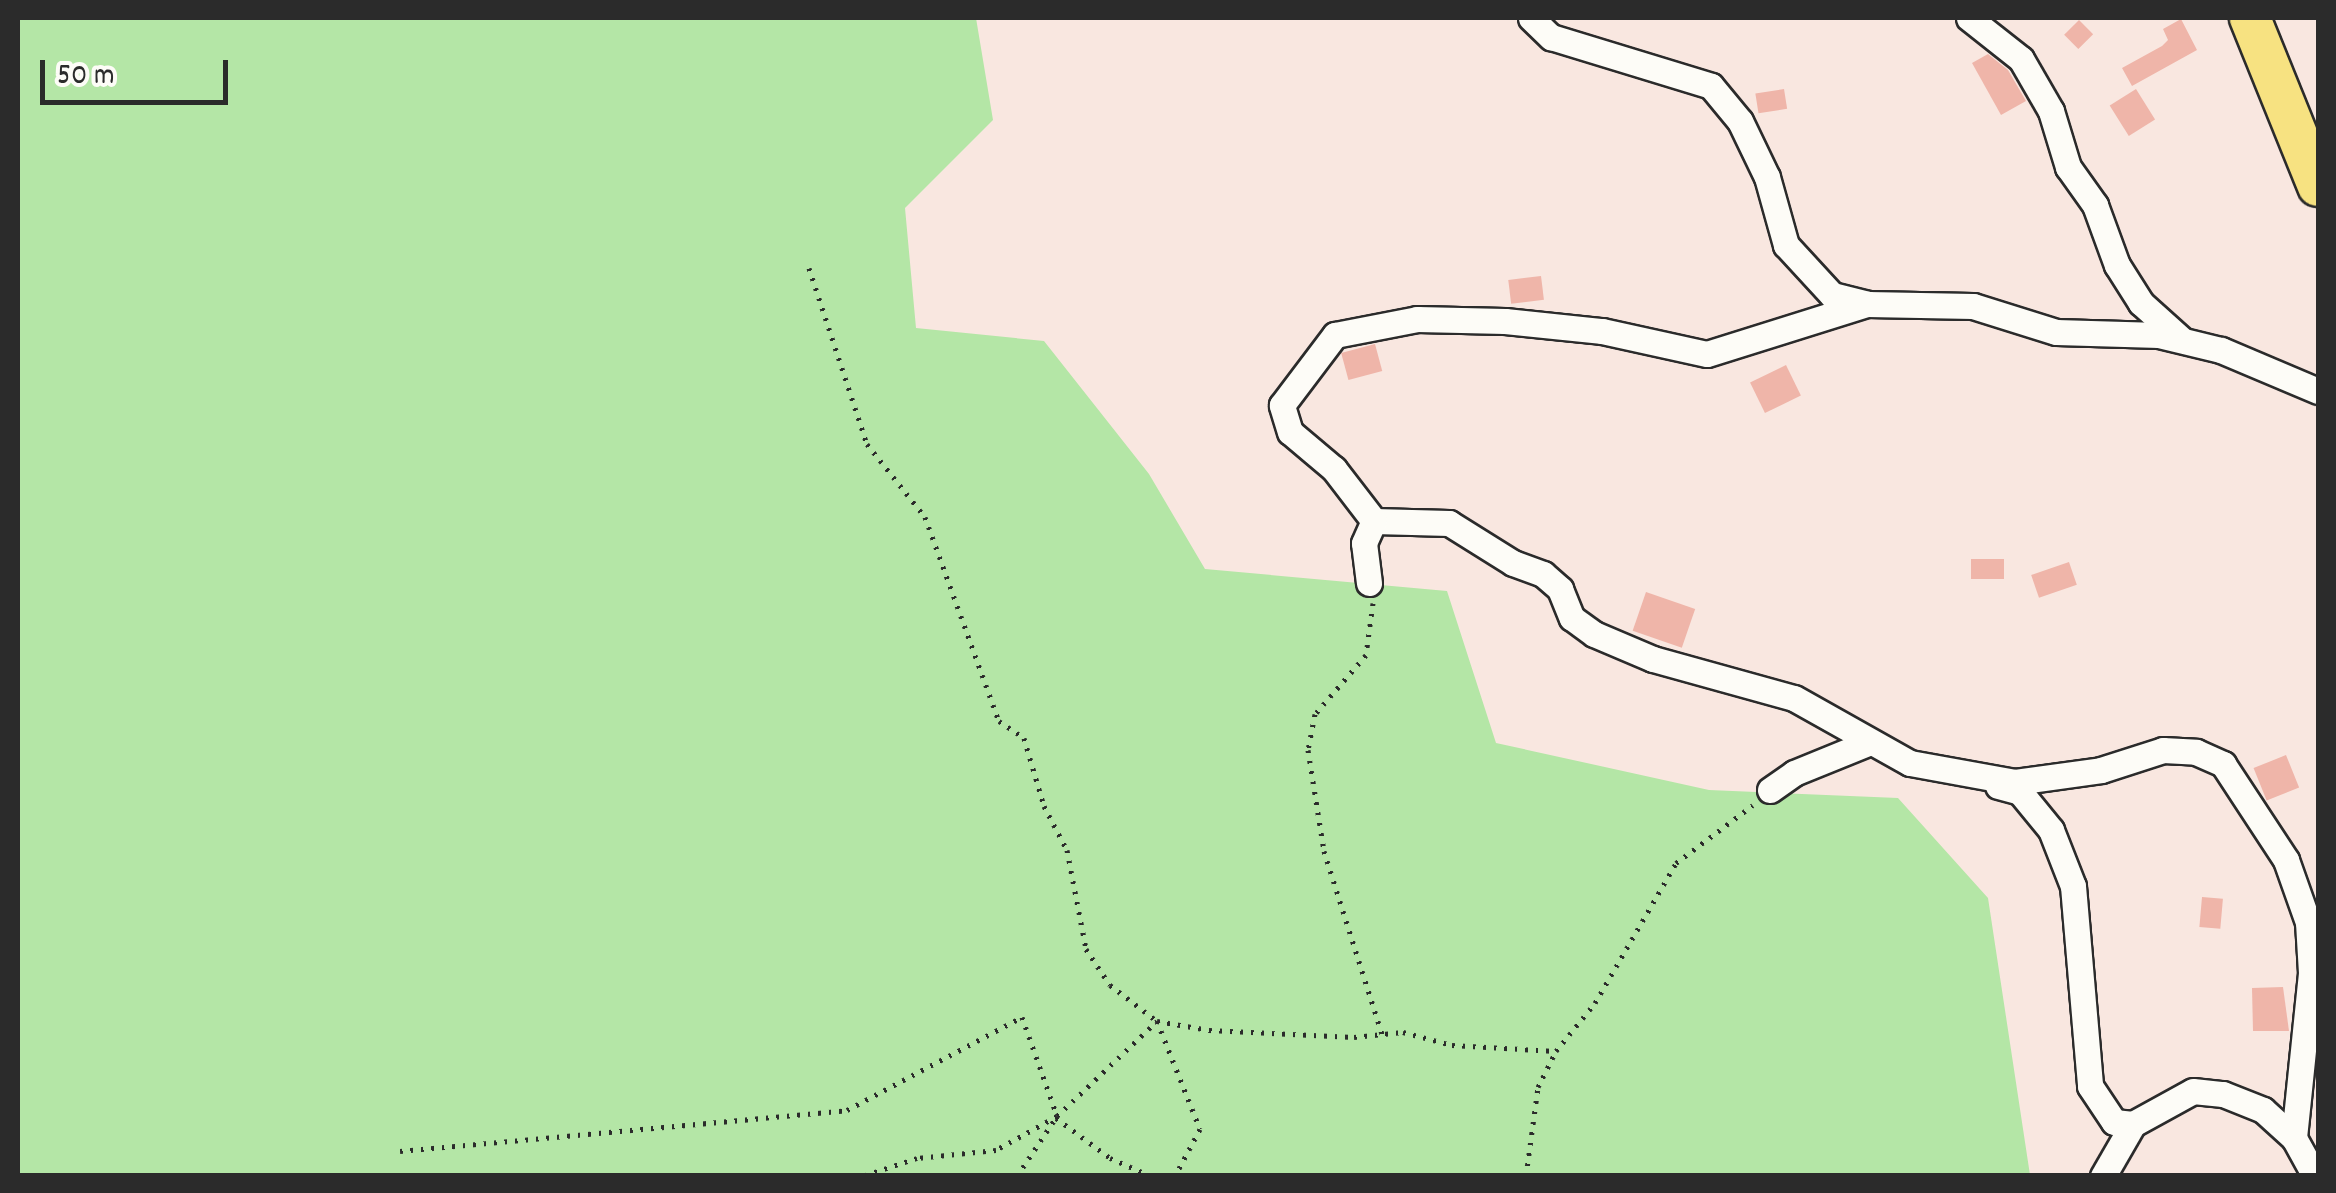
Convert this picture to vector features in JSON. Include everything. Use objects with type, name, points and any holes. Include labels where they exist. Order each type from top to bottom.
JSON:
[{"type":"main road","points":[[2250,18],[2318,186]]},
{"type":"street","points":[[1532,18],[1551,37],[1711,86],[1740,121],[1768,178],[1786,245],[1832,295],[1866,304],[1973,306],[2056,332],[2184,342],[2318,390]]},
{"type":"street","points":[[1969,18],[2021,59],[2051,111],[2068,168],[2095,205],[2117,265],[2141,304],[2184,342]]},
{"type":"street","points":[[1374,521],[1334,469],[1290,432],[1282,405],[1335,335],[1417,319],[1506,321],[1602,331],[1707,354],[1866,304]]},
{"type":"street","points":[[1369,583],[1364,542],[1374,521]]},
{"type":"street","points":[[1374,521],[1449,523],[1513,563],[1543,574],[1560,589],[1572,618],[1594,634],[1653,658],[1794,698],[1868,743],[2020,792],[2051,830],[2073,886],[2090,1086],[2114,1122],[2133,1124]]},
{"type":"street","points":[[1770,790],[1794,772],[1868,743]]},
{"type":"street","points":[[1974,779],[2056,779],[2163,750],[2196,752],[2223,764],[2286,860],[2308,922],[2311,973],[2294,1138]]},
{"type":"street","points":[[2103,1176],[2133,1124],[2193,1092],[2223,1094],[2263,1110],[2294,1138],[2315,1176]]},
{"type":"path","points":[[809,268],[867,444],[926,516],[999,722],[1024,738],[1044,806],[1067,850],[1086,948],[1110,984],[1157,1021],[1209,1030],[1382,1034],[1556,1052]]},
{"type":"path","points":[[1369,583],[1374,608],[1366,655],[1315,714],[1308,750],[1324,851],[1382,1034]]},
{"type":"path","points":[[1526,1176],[1538,1087],[1556,1052],[1595,1003],[1676,863],[1770,790]]},
{"type":"path","points":[[400,1152],[847,1110],[1022,1017],[1056,1117],[1110,1158],[1151,1176]]},
{"type":"path","points":[[1017,1176],[1056,1117],[1157,1021]]},
{"type":"path","points":[[1157,1021],[1200,1129],[1175,1176]]},
{"type":"path","points":[[863,1176],[917,1158],[996,1150],[1056,1117]]},
{"type":"green space","points":[[18,18],[976,18],[993,120],[905,208],[916,328],[1044,341],[1149,474],[1205,569],[1447,591],[1496,743],[1709,790],[1898,798],[1988,898],[2030,1175],[18,1175]]},
{"type":"building","points":[[2181,19],[2197,50],[2132,86],[2122,68],[2162,46],[2168,40],[2163,29]]},
{"type":"building","points":[[2079,20],[2093,34],[2078,49],[2064,35]]},
{"type":"building","points":[[1988,54],[2008,70],[2026,101],[2001,115],[1972,63]]},
{"type":"building","points":[[1784,89],[1787,109],[1758,113],[1755,94]]},
{"type":"building","points":[[2136,89],[2155,120],[2129,136],[2110,105]]},
{"type":"building","points":[[1541,276],[1544,300],[1511,304],[1508,280]]},
{"type":"building","points":[[1375,344],[1382,371],[1348,380],[1341,353]]},
{"type":"building","points":[[1786,365],[1801,396],[1765,413],[1750,383]]},
{"type":"building","points":[[1971,559],[2004,559],[2004,579],[1971,579]]},
{"type":"building","points":[[2069,562],[2077,585],[2039,598],[2031,575]]},
{"type":"building","points":[[1646,592],[1695,609],[1682,648],[1633,631]]},
{"type":"building","points":[[2286,755],[2299,787],[2267,801],[2254,768]]},
{"type":"building","points":[[2202,897],[2223,899],[2220,929],[2199,927]]},
{"type":"building","points":[[2283,987],[2289,1031],[2253,1031],[2252,988]]}]
